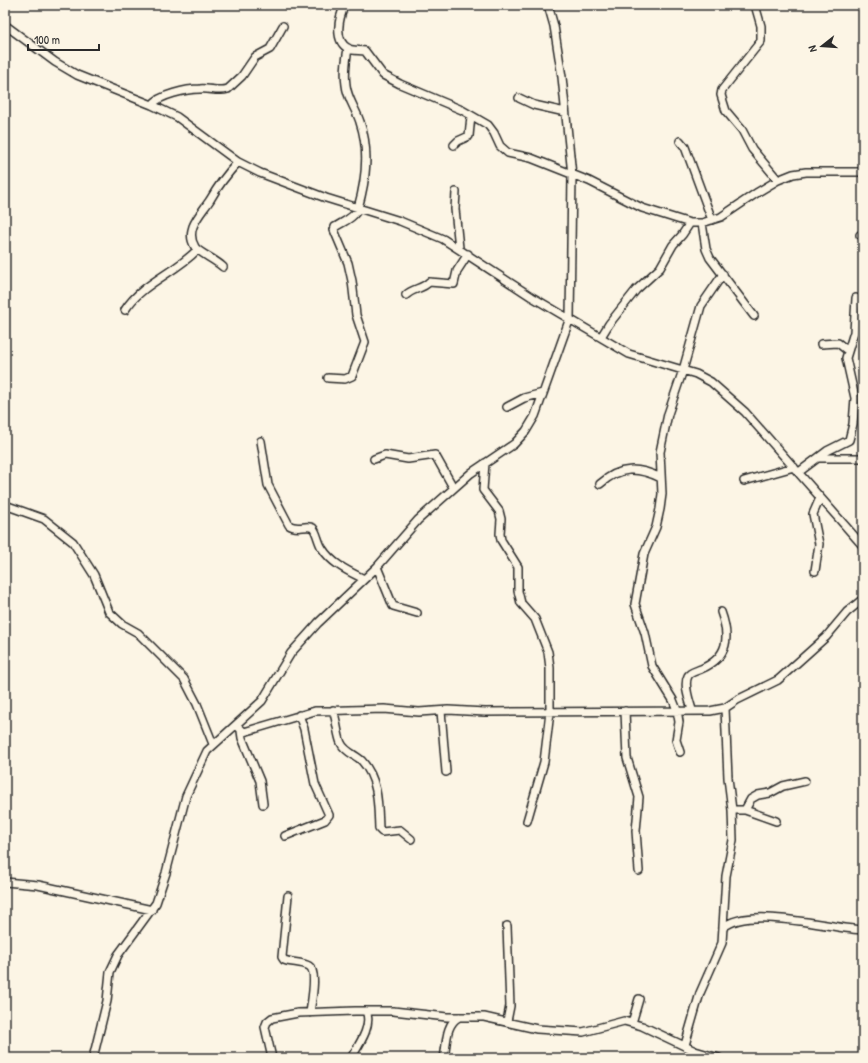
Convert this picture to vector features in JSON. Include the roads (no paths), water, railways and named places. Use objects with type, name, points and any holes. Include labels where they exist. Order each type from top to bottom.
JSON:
[{"type":"street","points":[[345,5],[339,20],[339,35],[341,41],[348,48],[365,51],[383,75],[400,84],[462,110],[491,128],[503,150],[508,154],[530,158],[589,181],[642,208],[690,223],[702,223],[721,217],[778,180],[806,172],[863,172]]},
{"type":"street","points":[[93,1058],[107,1001],[110,972],[118,955],[156,903],[166,873],[186,796],[207,751],[262,701],[291,654],[318,622],[377,567],[401,538],[453,487],[514,444],[526,431],[535,416],[570,318],[572,175],[558,48],[548,5]]},
{"type":"street","points":[[755,5],[761,26],[762,41],[722,90],[721,94],[726,111],[742,130],[748,144],[778,180]]},
{"type":"street","points":[[5,25],[55,62],[76,75],[152,105],[177,117],[238,162],[278,180],[400,221],[443,239],[532,297],[629,354],[683,370],[711,382],[726,394],[797,470],[863,546]]},
{"type":"street","points":[[152,105],[161,97],[191,90],[228,89],[242,76],[255,57],[270,49],[283,26]]},
{"type":"street","points":[[328,378],[346,379],[352,376],[364,346],[354,306],[353,287],[348,263],[334,230],[349,218],[358,208],[364,186],[367,159],[365,140],[360,122],[346,86],[345,64],[348,48]]},
{"type":"street","points":[[519,98],[534,105],[565,112]]},
{"type":"street","points":[[454,145],[458,141],[469,136],[471,116]]},
{"type":"street","points":[[680,141],[685,146],[712,220]]},
{"type":"street","points":[[223,267],[211,257],[197,250],[192,237],[195,219],[222,179],[238,162]]},
{"type":"street","points":[[456,192],[455,209],[459,248]]},
{"type":"street","points":[[601,337],[609,324],[636,290],[660,268],[673,245],[690,223]]},
{"type":"street","points":[[702,223],[706,249],[710,258],[754,316]]},
{"type":"street","points":[[125,310],[132,299],[183,263],[197,250]]},
{"type":"street","points":[[406,295],[410,291],[426,286],[431,282],[454,284],[457,271],[468,254]]},
{"type":"street","points":[[680,752],[676,740],[679,722],[677,710],[668,690],[652,666],[645,633],[635,604],[644,554],[658,519],[662,494],[660,452],[667,420],[701,306],[723,274]]},
{"type":"street","points":[[744,480],[797,470],[819,458],[827,451],[849,440],[854,424],[855,398],[846,365],[848,350],[852,342],[859,317],[856,298]]},
{"type":"street","points":[[821,344],[838,343],[848,350]]},
{"type":"street","points":[[507,407],[524,398],[543,393]]},
{"type":"street","points":[[261,441],[270,490],[289,525],[294,528],[313,528],[321,548],[328,556],[343,569],[364,579]]},
{"type":"street","points":[[374,459],[385,455],[408,459],[435,455],[453,487]]},
{"type":"street","points":[[819,458],[863,458]]},
{"type":"street","points":[[485,463],[483,490],[499,511],[501,519],[501,540],[518,567],[518,591],[521,603],[535,619],[548,652],[550,712],[544,762],[527,821]]},
{"type":"street","points":[[600,484],[613,474],[633,469],[649,472],[661,478]]},
{"type":"street","points":[[815,571],[819,544],[813,514],[820,498]]},
{"type":"street","points":[[5,504],[44,519],[73,542],[94,575],[109,612],[122,624],[138,633],[184,679],[197,704],[213,744]]},
{"type":"street","points":[[377,567],[393,606],[417,613]]},
{"type":"street","points":[[241,731],[249,731],[315,711],[333,710],[384,709],[419,712],[550,712],[692,710],[725,708],[747,695],[778,680],[826,637],[847,612],[863,600]]},
{"type":"street","points":[[692,710],[687,681],[688,676],[691,673],[711,664],[722,654],[726,632],[721,612]]},
{"type":"street","points":[[685,1045],[700,993],[722,943],[726,876],[733,840],[732,810],[728,778],[725,708]]},
{"type":"street","points":[[333,710],[341,742],[344,748],[364,763],[375,787],[380,812],[379,829],[382,832],[400,830],[411,839]]},
{"type":"street","points":[[440,711],[446,772]]},
{"type":"street","points":[[625,711],[627,758],[639,797],[636,830],[639,871]]},
{"type":"street","points":[[284,836],[325,820],[329,815],[315,784],[304,729],[299,715]]},
{"type":"street","points":[[236,725],[241,731],[242,738],[260,781],[263,792],[263,804]]},
{"type":"street","points":[[745,810],[751,799],[758,795],[770,793],[783,786],[805,781]]},
{"type":"street","points":[[732,810],[745,810],[776,821]]},
{"type":"street","points":[[5,882],[38,886],[152,910]]},
{"type":"street","points":[[288,896],[282,957],[284,960],[309,966],[313,969],[314,976],[310,1013]]},
{"type":"street","points":[[723,928],[736,920],[758,917],[863,930]]},
{"type":"street","points":[[507,926],[510,1006],[507,1021]]},
{"type":"street","points":[[632,1023],[639,1000]]},
{"type":"street","points":[[351,1058],[366,1029],[368,1022],[366,1011]]},
{"type":"street","points":[[272,1058],[265,1027],[267,1022],[272,1018],[310,1013],[366,1011],[393,1011],[447,1017],[484,1017],[544,1030],[583,1032],[618,1022],[632,1023],[685,1045],[695,1051],[719,1058]]},
{"type":"street","points":[[444,1058],[450,1025],[454,1020],[461,1017]]}]
